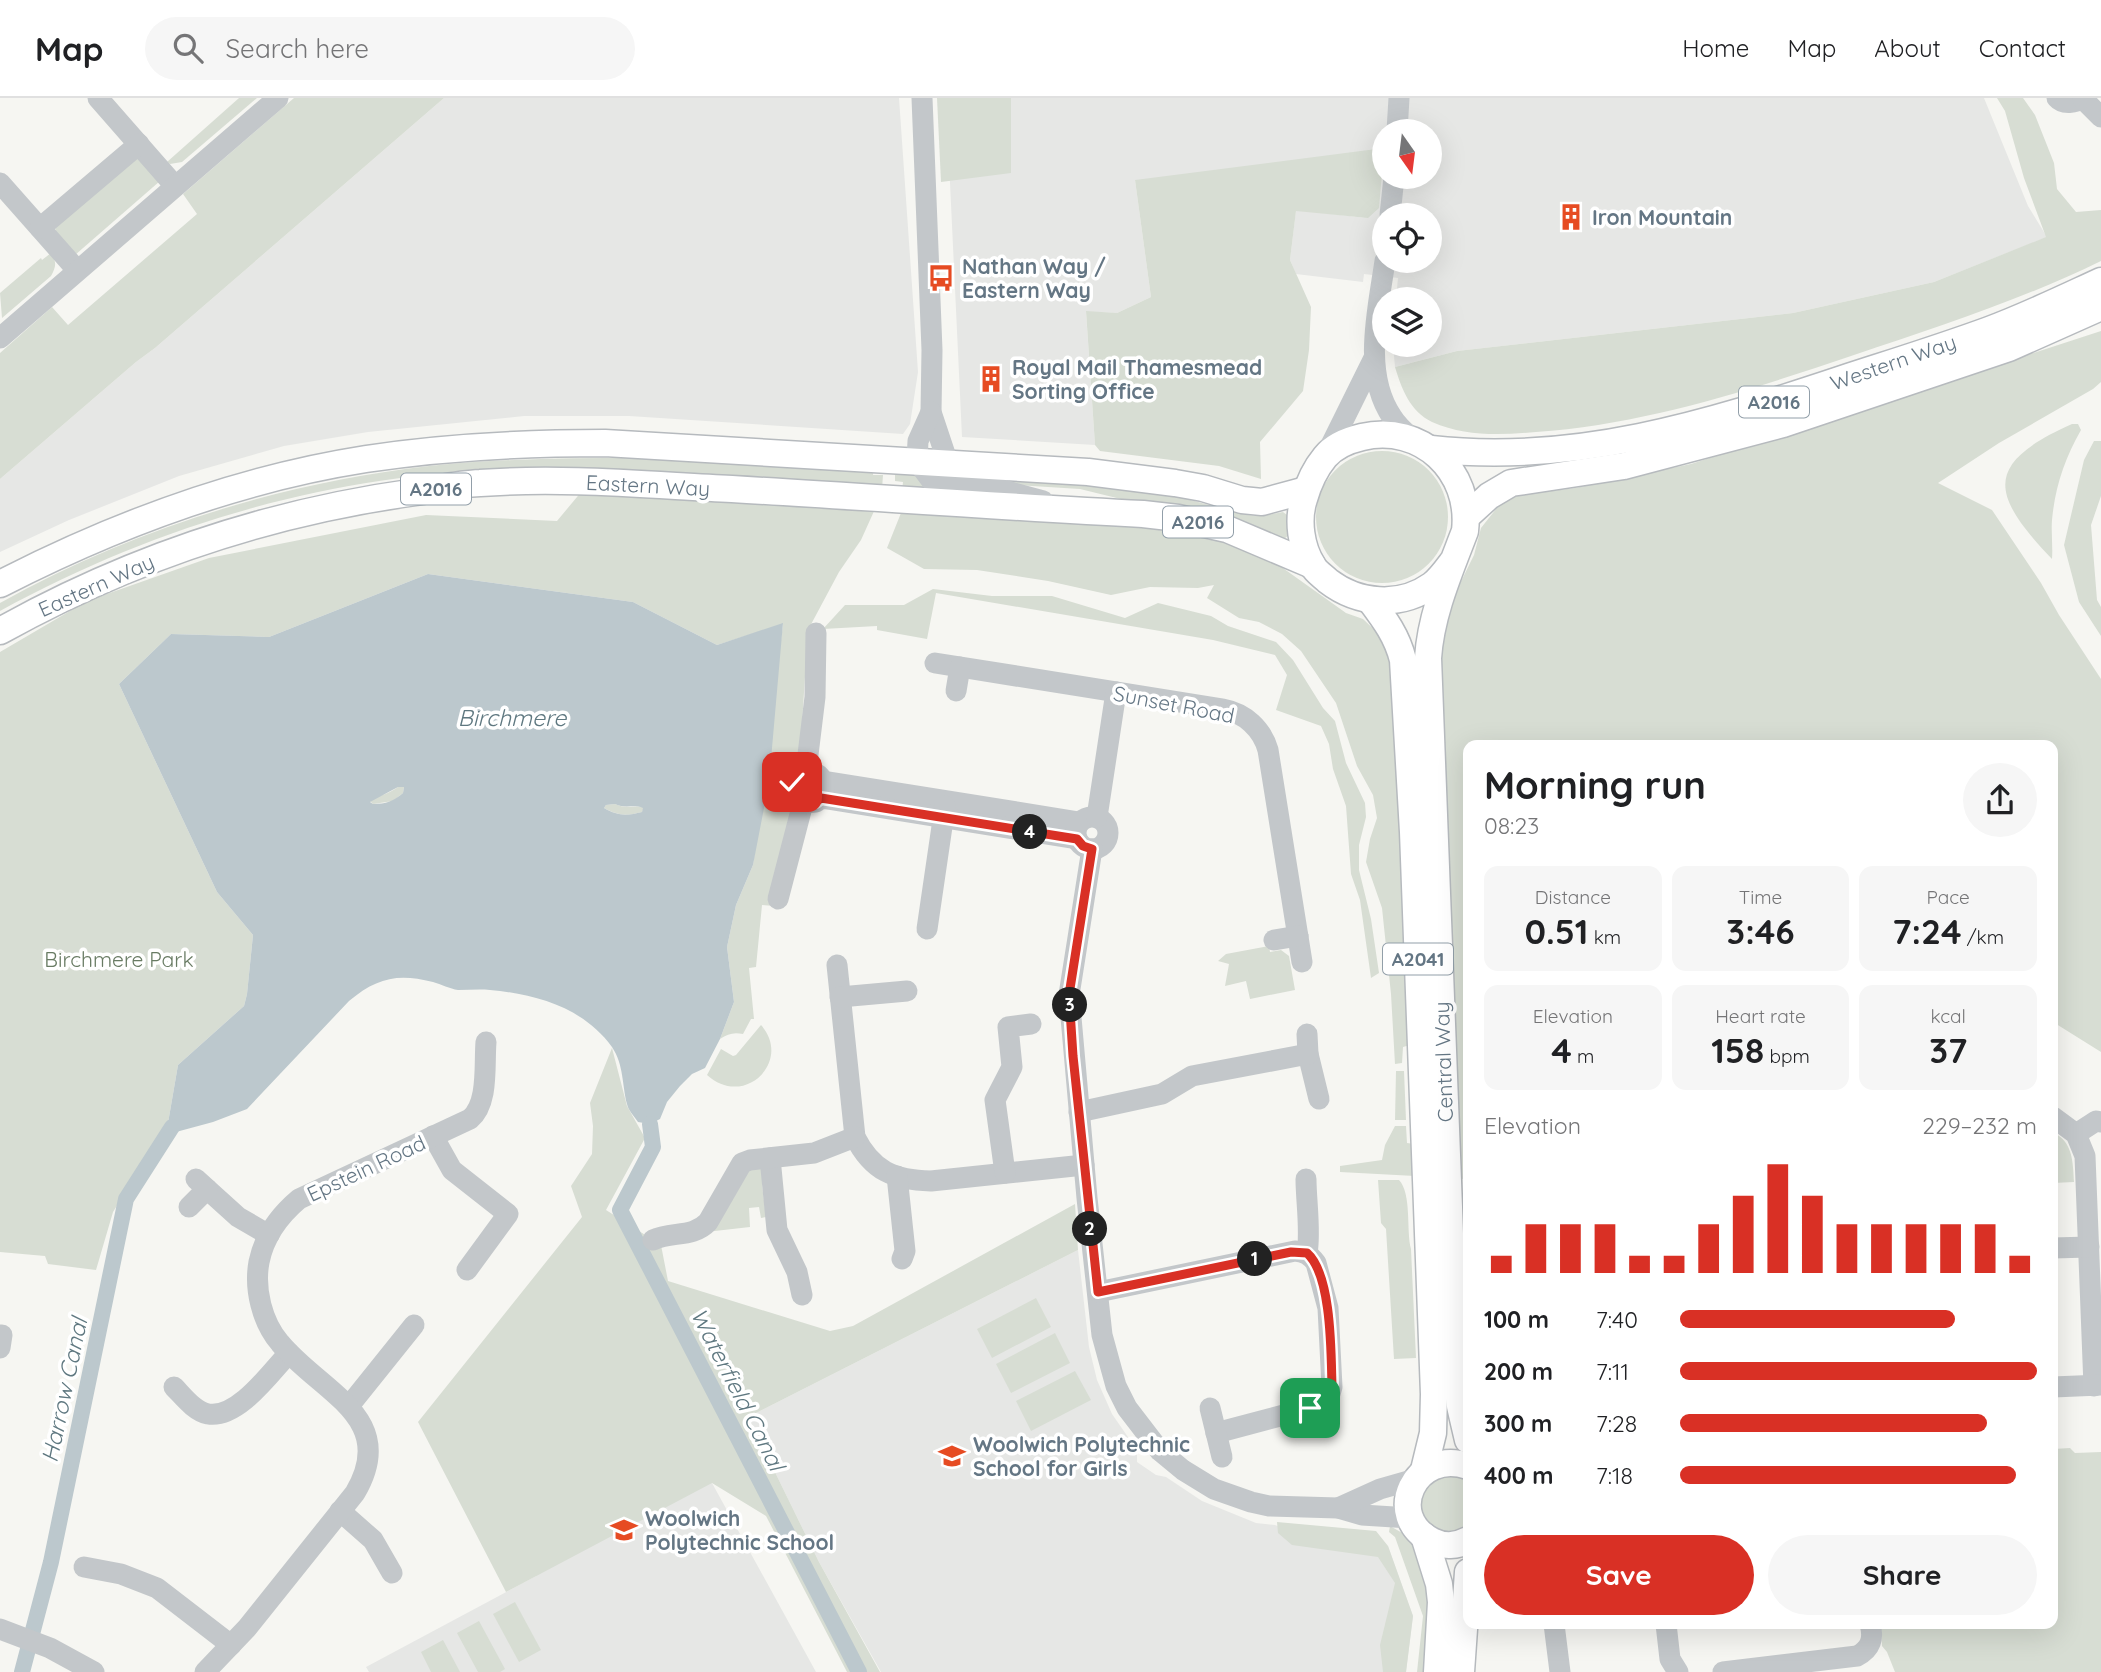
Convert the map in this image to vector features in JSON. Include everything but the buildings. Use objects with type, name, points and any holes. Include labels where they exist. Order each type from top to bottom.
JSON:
[{"type":"main road","name":"Western Way","points":[[1423,445],[1490,454],[1575,448],[1696,425],[1990,330],[2101,281]]},
{"type":"main road","name":"Western Way","points":[[1466,517],[1489,496],[1511,483],[1624,466],[1783,424],[2009,348],[2101,307]]},
{"type":"main road","points":[[1376,434],[1402,436],[1423,445],[1447,464],[1464,495],[1465,531],[1453,561],[1432,584],[1408,597],[1391,601],[1370,600],[1344,593],[1312,565],[1300,525],[1301,509],[1306,490],[1326,455],[1348,441],[1376,434]]},
{"type":"main road","name":"Eastern Way","points":[[0,584],[93,540],[207,497],[364,459],[524,443],[605,443],[948,463],[1143,478],[1262,502],[1306,490]]},
{"type":"main road","name":"Eastern Way","points":[[0,631],[107,577],[195,544],[280,517],[377,497],[477,483],[538,480],[635,484],[1143,514],[1203,523],[1253,538],[1312,565]]},
{"type":"main road","name":"Central Way","points":[[1453,561],[1429,634],[1428,659],[1455,1364],[1463,1419]]},
{"type":"main road","name":"Central Way","points":[[1370,600],[1399,642],[1403,660],[1413,832],[1434,1394],[1433,1433],[1419,1475],[1409,1492],[1408,1505],[1439,1584],[1441,1601],[1437,1672]]},
{"type":"main road","points":[[1419,1475],[1437,1463],[1463,1465]]},
{"type":"main road","points":[[1417,1527],[1435,1543],[1448,1545],[1463,1542]]},
{"type":"main road","points":[[1461,1672],[1464,1629]]},
{"type":"street","points":[[98,98],[176,186]]},
{"type":"street","points":[[0,338],[278,98]]},
{"type":"street","points":[[922,98],[931,318],[931,412],[948,463]]},
{"type":"street","points":[[1398,119],[1399,98]]},
{"type":"street","points":[[2057,98],[2069,103],[2083,98],[2101,117]]},
{"type":"street","points":[[40,228],[138,144]]},
{"type":"street","points":[[0,183],[77,270]]},
{"type":"street","points":[[1384,273],[1374,358],[1383,402],[1392,419],[1423,445]]},
{"type":"street","points":[[1326,455],[1374,358]]},
{"type":"street","points":[[931,412],[918,441],[916,461],[931,480],[939,484],[999,489],[1077,511]]},
{"type":"street","points":[[778,899],[813,788],[816,633]]},
{"type":"street","name":"Sunset Road","points":[[935,663],[1231,711],[1245,717],[1262,735],[1268,750],[1302,962]]},
{"type":"street","points":[[956,691],[960,667]]},
{"type":"street","points":[[1116,692],[1086,832],[1069,995],[1102,1335],[1116,1386],[1127,1408],[1160,1451],[1207,1485],[1251,1502],[1284,1508],[1338,1508],[1417,1527]]},
{"type":"street","points":[[813,788],[1086,832]]},
{"type":"street","points":[[927,929],[945,810]]},
{"type":"street","points":[[1275,940],[1297,936]]},
{"type":"street","points":[[837,965],[855,1137],[864,1155],[876,1166],[911,1180],[931,1181],[1084,1165]]},
{"type":"street","points":[[840,997],[907,991]]},
{"type":"street","points":[[1005,1173],[995,1100],[1012,1067],[1008,1027],[1031,1024]]},
{"type":"street","name":"Epstein Road","points":[[205,1672],[231,1645],[340,1511],[362,1480],[370,1454],[362,1423],[349,1406],[278,1341],[261,1305],[258,1269],[261,1252],[269,1235],[290,1206],[309,1193],[477,1113],[481,1103],[486,1042]]},
{"type":"street","points":[[1079,1112],[1162,1094],[1192,1076],[1308,1044],[1319,1099]]},
{"type":"street","points":[[2058,1121],[2076,1134],[2085,1156],[2093,1242],[2098,1385],[2058,1387]]},
{"type":"street","points":[[2076,1134],[2096,1121],[2101,1122]]},
{"type":"street","points":[[433,1136],[452,1170],[508,1214],[467,1270]]},
{"type":"street","points":[[653,1240],[660,1236],[693,1233],[701,1229],[708,1222],[742,1163],[814,1153],[855,1137]]},
{"type":"street","points":[[770,1158],[777,1230],[797,1272],[802,1296]]},
{"type":"street","points":[[897,1176],[905,1251],[902,1259]]},
{"type":"street","points":[[1306,1178],[1309,1241],[1307,1253]]},
{"type":"street","points":[[189,1207],[201,1184],[238,1217],[269,1235]]},
{"type":"street","points":[[2058,1247],[2093,1242]]},
{"type":"street","points":[[1098,1292],[1291,1252],[1307,1253],[1316,1263],[1328,1308],[1331,1392],[1318,1406],[1216,1433]]},
{"type":"street","points":[[349,1406],[414,1325]]},
{"type":"street","points":[[0,1335],[0,1348]]},
{"type":"street","points":[[174,1387],[195,1407],[208,1414],[229,1411],[241,1404],[289,1353]]},
{"type":"street","points":[[1210,1408],[1222,1457]]},
{"type":"street","points":[[1338,1508],[1419,1475]]},
{"type":"street","points":[[340,1511],[373,1540],[392,1573]]},
{"type":"street","points":[[84,1567],[121,1573],[157,1588],[231,1645]]},
{"type":"street","points":[[0,1629],[50,1648],[94,1672]]},
{"type":"street","points":[[1556,1629],[1560,1672]]},
{"type":"street","points":[[1667,1629],[1670,1659],[1678,1672]]},
{"type":"street","points":[[1723,1672],[1812,1667],[1857,1657],[1866,1650],[1872,1638],[1871,1629]]},
{"type":"shaded area","points":[[444,98],[899,98],[918,372],[910,424],[903,434],[629,416],[524,416],[368,432],[284,446],[179,476],[69,520],[0,552],[0,479]]},
{"type":"shaded area","points":[[946,98],[1984,98],[2028,206],[2047,237],[1934,282],[1793,313],[1442,355],[1442,287],[1397,287],[1398,278],[1364,274],[1363,282],[1296,274],[1290,260],[1296,210],[1367,218],[1135,180],[1151,297],[1117,313],[1086,312],[1095,445],[962,437]]},
{"type":"shaded area","points":[[1394,357],[1434,357],[1395,367]]},
{"type":"shaded area","name":"Woolwich Polytechnic School for Girls","points":[[1078,1250],[1089,1347],[1097,1380],[1112,1414],[1137,1450],[1137,1462],[1202,1501],[1256,1523],[1275,1525],[1296,1533],[1388,1546],[1413,1616],[1406,1672],[881,1672],[819,1562],[748,1417]]},
{"type":"shaded area","name":"Woolwich Polytechnic School","points":[[468,1449],[712,1483],[816,1672],[369,1672],[366,1667],[536,1576]]},
{"type":"green space","points":[[239,98],[257,98],[182,162],[167,162]]},
{"type":"green space","points":[[294,98],[444,98],[0,479],[0,353],[52,307],[68,325],[197,214],[183,194]]},
{"type":"green space","points":[[937,98],[1011,98],[1011,173],[941,182]]},
{"type":"green space","points":[[1997,98],[2023,98],[2035,115],[2054,163],[2057,189],[2076,212],[2101,210],[2101,261],[1979,312],[1815,368],[1697,404],[1617,422],[1523,433],[1471,433],[1432,422],[1412,406],[1404,392],[1395,367],[1457,351],[1793,313],[1934,282],[2046,237],[2024,178],[2005,111]]},
{"type":"green space","points":[[1372,150],[1372,189],[1381,189],[1379,203],[1372,203],[1372,214],[1368,218],[1296,211],[1290,260],[1311,307],[1309,350],[1303,391],[1260,442],[1261,479],[1219,466],[1100,451],[1095,445],[1086,311],[1117,313],[1151,297],[1135,180]]},
{"type":"green space","points":[[137,157],[160,181],[75,255],[56,237],[55,224]]},
{"type":"green space","points":[[51,253],[55,264],[51,276],[2,318],[0,293],[41,258],[42,260]]},
{"type":"green space","points":[[2101,331],[2101,382],[1938,483],[1992,510],[2101,679],[2101,1052],[2058,1025],[2058,740],[1463,740],[1463,1179],[1459,1180],[1436,670],[1446,612],[1474,555],[1481,528],[1500,504],[1519,495],[1575,488],[1691,464]]},
{"type":"green space","points":[[2072,424],[2078,424],[2081,430],[2058,484],[2052,520],[2052,559],[2017,517],[2008,499],[2005,482],[2010,467],[2022,453]]},
{"type":"green space","points":[[2094,441],[2101,441],[2101,496],[2091,525],[2097,600],[2101,607],[2101,636],[2079,602],[2064,545],[2084,460]]},
{"type":"green space","points":[[1382,451],[1407,456],[1428,471],[1443,492],[1448,517],[1443,542],[1428,563],[1407,578],[1382,583],[1357,578],[1336,563],[1321,542],[1316,517],[1321,492],[1336,471],[1357,456]]},
{"type":"green space","points":[[684,458],[874,467],[873,475],[883,475],[882,489],[526,469],[457,472],[389,480],[321,491],[189,527],[62,579],[0,611],[0,603],[101,553],[208,514],[318,484],[461,463]]},
{"type":"green space","points":[[895,468],[913,469],[930,492],[902,491],[903,482],[895,481]]},
{"type":"green space","points":[[936,471],[1149,489],[1247,515],[1262,516],[1283,512],[1287,515],[1289,535],[1284,539],[1080,489],[950,481]]},
{"type":"green space","name":"Birchmere Park","points":[[582,491],[875,509],[861,540],[839,572],[808,630],[800,755],[782,769],[775,784],[780,803],[791,813],[774,906],[762,905],[756,967],[749,968],[754,1019],[751,1019],[743,1034],[731,1034],[720,1039],[734,1002],[727,947],[736,905],[753,865],[783,624],[717,645],[633,602],[428,574],[269,637],[171,634],[119,684],[217,892],[253,935],[244,1006],[178,1065],[168,1123],[113,1212],[96,1270],[48,1264],[45,1256],[0,1252],[0,652],[87,601],[209,558],[426,515],[557,521]]},
{"type":"green space","points":[[901,513],[1138,526],[1239,545],[1280,566],[1346,613],[1363,619],[1384,639],[1391,659],[1397,718],[1410,1045],[1403,1047],[1402,1063],[1395,1064],[1382,908],[1366,862],[1377,818],[1373,795],[1357,766],[1336,703],[1301,651],[1282,634],[1259,622],[1239,618],[1207,598],[1214,585],[1198,588],[1150,587],[1111,595],[1048,581],[977,570],[924,569],[887,548]]},
{"type":"green space","points":[[933,589],[992,596],[1052,596],[1125,618],[1158,603],[1211,616],[1228,626],[1276,642],[1293,660],[1323,708],[1335,721],[1346,763],[1365,803],[1366,817],[1359,845],[1359,870],[1371,919],[1379,973],[1371,978],[1360,900],[1351,874],[1346,806],[1333,769],[1329,744],[1321,726],[1276,710],[1287,675],[1275,655],[1213,640],[936,593],[927,639],[877,630],[877,626],[823,629],[845,605],[904,605]]},
{"type":"green space","points":[[404,787],[403,793],[393,801],[373,804],[370,801],[391,791]]},
{"type":"green space","points":[[606,805],[644,807],[642,812],[627,815],[604,808]]},
{"type":"green space","points":[[1269,946],[1270,952],[1281,950],[1289,956],[1295,990],[1250,999],[1246,981],[1225,986],[1229,964],[1218,961],[1226,954]]},
{"type":"green space","points":[[761,1025],[769,1039],[771,1053],[768,1066],[760,1076],[749,1084],[736,1087],[721,1084],[707,1075],[721,1049],[736,1055]]},
{"type":"green space","points":[[612,1048],[627,1106],[645,1138],[606,1210],[661,1245],[668,1281],[830,1331],[853,1326],[1075,1204],[1078,1250],[748,1417],[819,1562],[880,1672],[847,1672],[766,1516],[712,1483],[506,1592],[418,1422],[582,1217],[571,1186],[592,1154],[590,1103]]},
{"type":"green space","points":[[1396,1071],[1404,1071],[1406,1120],[1395,1120]]},
{"type":"green space","points":[[1395,1126],[1406,1126],[1407,1143],[1414,1144],[1415,1176],[1340,1172],[1340,1166],[1382,1160],[1385,1145]]},
{"type":"green space","points":[[2058,1136],[2068,1147],[2074,1182],[2058,1183]]},
{"type":"green space","points":[[759,1167],[763,1171],[766,1217],[761,1218],[759,1207],[749,1208],[750,1227],[706,1232],[741,1173]]},
{"type":"green space","points":[[1378,1180],[1399,1180],[1406,1194],[1416,1358],[1394,1359],[1386,1229],[1381,1223]]},
{"type":"green space","points":[[1036,1298],[1051,1327],[992,1358],[977,1329]]},
{"type":"green space","points":[[1055,1333],[1070,1363],[1011,1393],[996,1364]]},
{"type":"green space","points":[[1075,1371],[1091,1400],[1031,1431],[1016,1401]]},
{"type":"green space","points":[[2070,1448],[2075,1453],[2101,1452],[2101,1672],[1895,1672],[1882,1646],[1881,1629],[2058,1629],[2058,1449]]},
{"type":"green space","points":[[1441,1473],[1463,1476],[1463,1530],[1440,1531],[1428,1525],[1421,1512],[1420,1494]]},
{"type":"green space","points":[[1277,1522],[1376,1531],[1388,1546],[1413,1616],[1406,1672],[1383,1672],[1380,1645],[1395,1583],[1378,1557],[1292,1545],[1278,1533]]},
{"type":"green space","points":[[1390,1526],[1404,1534],[1416,1548],[1428,1574],[1429,1672],[1417,1672],[1423,1616],[1395,1537],[1389,1532]]},
{"type":"green space","points":[[515,1602],[541,1650],[519,1662],[493,1614]]},
{"type":"green space","points":[[479,1621],[505,1669],[500,1672],[478,1672],[457,1633]]},
{"type":"green space","points":[[443,1640],[460,1672],[431,1672],[421,1652]]},
{"type":"water","name":"Birchmere","points":[[428,574],[633,602],[717,645],[783,623],[769,782],[753,865],[736,905],[727,947],[734,1002],[705,1068],[692,1074],[680,1086],[667,1102],[660,1119],[650,1124],[638,1122],[628,1106],[621,1068],[612,1047],[588,1022],[573,1013],[558,1005],[525,995],[490,990],[458,990],[420,979],[398,978],[369,987],[349,1001],[247,1109],[176,1132],[168,1123],[178,1065],[244,1006],[253,935],[217,892],[119,684],[171,634],[269,637]],"holes":[[[398,787],[404,787],[403,793],[393,800],[378,804],[370,802]],[[606,805],[622,806],[643,808],[642,812],[627,815],[604,808]]]},
{"type":"waterway","name":"Waterfield Canal","points":[[650,1124],[653,1147],[620,1210],[859,1672]]},
{"type":"waterway","name":"Harrow Canal","points":[[22,1672],[51,1562],[126,1199],[172,1127]]},
{"type":"place","name":"Iron Mountain","points":[[1571,217]]},
{"type":"place","name":"Nathan Way / Eastern Way","points":[[941,278]]},
{"type":"place","name":"Royal Mail Thamesmead Sorting Office","points":[[991,379]]},
{"type":"place","name":"Woolwich Polytechnic School for Girls","points":[[952,1456]]},
{"type":"place","name":"Woolwich Polytechnic School","points":[[624,1530]]},
{"type":"route","points":[[792,782],[793,795],[803,803],[809,804],[821,798],[1077,839],[1086,848],[1092,849],[1069,995],[1098,1292],[1295,1251],[1307,1253],[1316,1263],[1328,1308],[1332,1387],[1329,1397],[1323,1403],[1310,1408]]}]
